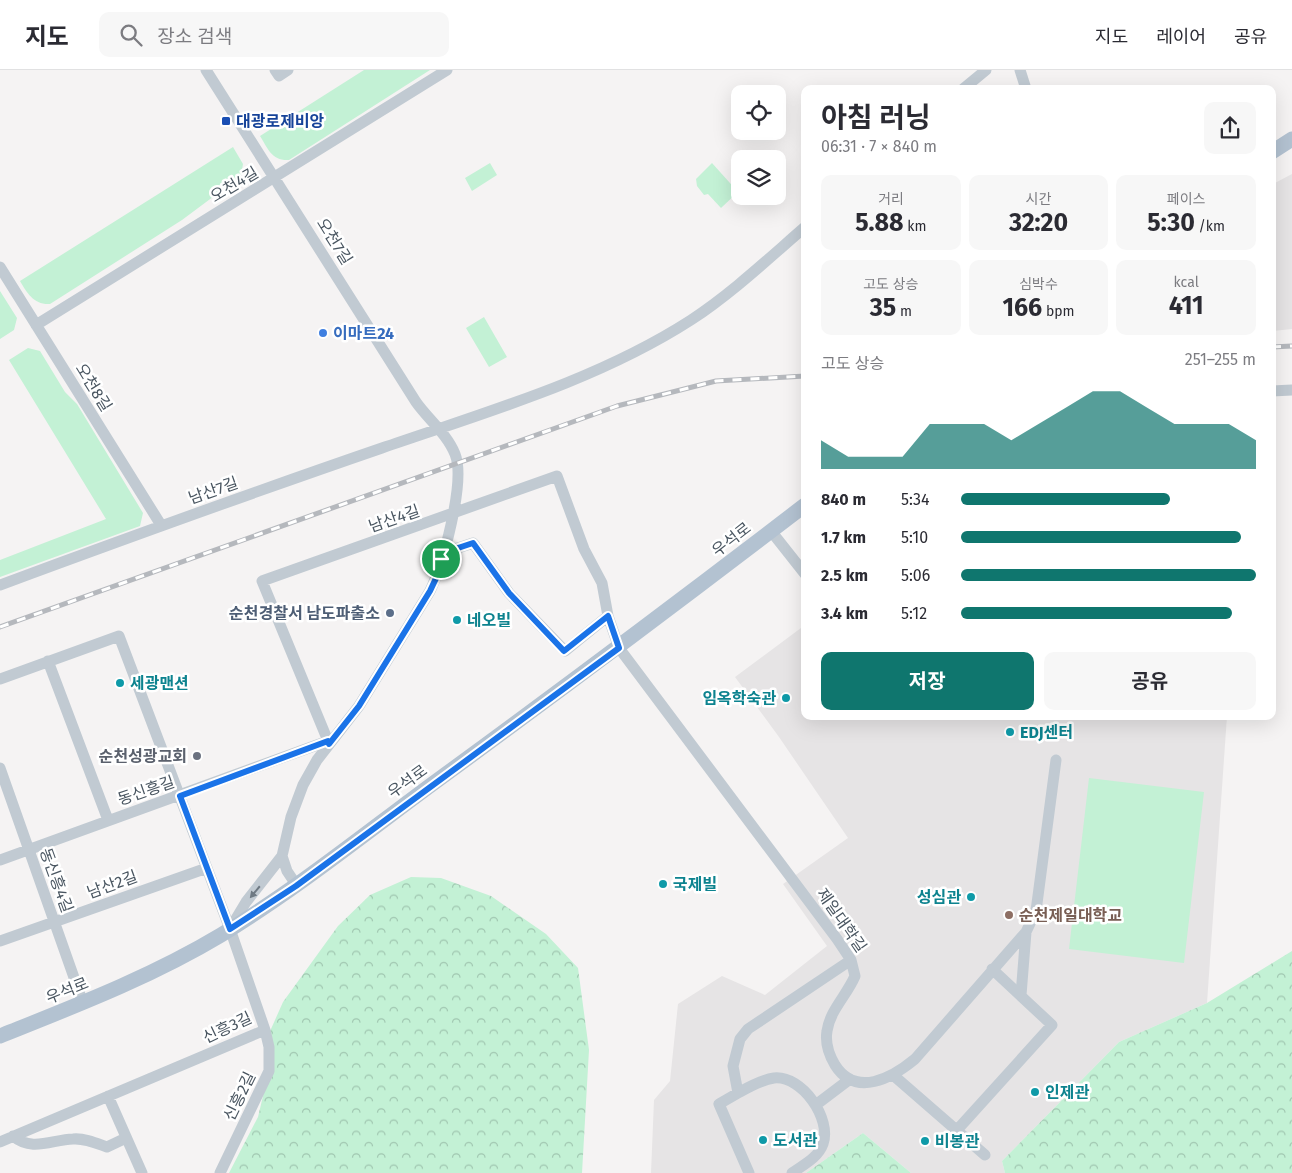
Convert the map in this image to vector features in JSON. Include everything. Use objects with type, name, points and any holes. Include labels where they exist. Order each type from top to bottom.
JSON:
[{"type":"main road","points":[[1276,149],[1292,139]]},
{"type":"main road","name":"우석로","points":[[0,1036],[83,1003],[168,964],[230,929],[296,886],[619,648],[801,508]]},
{"type":"street","name":"오천7길","points":[[206,70],[416,402],[451,445],[458,465],[453,515],[438,574],[430,591],[359,706],[329,742],[303,784],[291,816],[282,856]]},
{"type":"street","points":[[275,70],[279,76],[288,70]]},
{"type":"street","name":"오천4길","points":[[36,325],[447,70]]},
{"type":"street","points":[[967,85],[986,70]]},
{"type":"street","points":[[1020,70],[1025,85]]},
{"type":"street","name":"남산7길","points":[[0,585],[161,525],[563,383],[671,332],[739,284],[801,230]]},
{"type":"street","name":"오천8길","points":[[0,267],[161,525]]},
{"type":"street","points":[[1276,391],[1292,390]]},
{"type":"street","name":"남산4길","points":[[329,742],[262,582],[453,515],[557,476],[584,549],[602,583],[608,616]]},
{"type":"street","points":[[771,531],[801,569]]},
{"type":"street","points":[[441,559],[455,549],[473,543],[509,593],[564,651],[608,616]]},
{"type":"street","name":"제일대학길","points":[[608,616],[619,648],[851,960],[855,976],[834,1012],[827,1032],[827,1046],[831,1058],[838,1070],[850,1079]]},
{"type":"street","points":[[0,679],[120,636],[230,929]]},
{"type":"street","points":[[48,661],[108,820]]},
{"type":"street","name":"동신흥길","points":[[0,860],[329,742]]},
{"type":"street","points":[[817,1104],[850,1079],[858,1083],[869,1083],[893,1075],[915,1059],[1026,932],[1036,911],[1056,760]]},
{"type":"street","name":"동신흥4길","points":[[0,768],[83,1003]]},
{"type":"street","points":[[282,856],[287,871],[296,886]]},
{"type":"street","points":[[230,929],[246,902],[282,856]]},
{"type":"street","name":"남산2길","points":[[0,941],[207,868]]},
{"type":"street","name":"신흥3길","points":[[0,1142],[265,1030],[230,929]]},
{"type":"street","points":[[1021,995],[1026,932]]},
{"type":"street","points":[[738,1093],[733,1066],[740,1040],[748,1029],[851,960]]},
{"type":"street","points":[[957,1130],[1052,1025],[992,969]]},
{"type":"street","name":"신흥2길","points":[[220,1173],[269,1071],[270,1060],[265,1030]]},
{"type":"street","points":[[893,1075],[985,1155]]},
{"type":"street","points":[[749,1173],[719,1104],[756,1084],[775,1078],[784,1079],[796,1086],[817,1104],[825,1132],[823,1144],[817,1155],[792,1173]]},
{"type":"street","points":[[108,1096],[142,1173]]},
{"type":"street","points":[[14,1136],[22,1143],[29,1145],[73,1139],[87,1140],[107,1147],[126,1138]]},
{"type":"shaded area","points":[[1292,174],[1292,329],[1276,331],[1276,182]]},
{"type":"shaded area","name":"순천제일대학교","points":[[801,628],[801,720],[1227,720],[1207,1003],[1119,1042],[1002,1161],[1005,1173],[911,1173],[863,1133],[806,1173],[651,1173],[654,1100],[670,1081],[678,1004],[722,976],[765,995],[827,946],[783,884],[848,838],[779,737],[735,677]]},
{"type":"green space","points":[[364,70],[430,70],[289,160],[278,158],[268,150],[260,136]]},
{"type":"green space","points":[[233,147],[243,164],[241,176],[182,220],[50,304],[40,303],[25,290],[20,281]]},
{"type":"green space","points":[[490,163],[497,175],[472,191],[465,178]]},
{"type":"green space","points":[[712,163],[731,184],[731,199],[721,208],[708,194],[704,195],[697,186],[696,179]]},
{"type":"green space","points":[[0,291],[17,318],[14,330],[0,339]]},
{"type":"green space","points":[[484,317],[507,357],[489,367],[466,328]]},
{"type":"green space","points":[[28,348],[40,351],[65,392],[77,404],[143,513],[140,526],[0,577],[0,560],[106,519],[9,360]]},
{"type":"green space","points":[[1089,778],[1204,792],[1184,963],[1069,949]]},
{"type":"green space","points":[[411,877],[441,878],[491,896],[546,934],[578,968],[589,1050],[582,1173],[229,1173],[258,1117],[269,1071],[267,1038],[283,1002],[338,926],[370,895]]},
{"type":"green space","points":[[1292,951],[1292,1173],[1005,1173],[1002,1161],[1119,1042],[1207,1003]]},
{"type":"green space","points":[[863,1133],[911,1173],[806,1173]]},
{"type":"railway","points":[[1276,347],[1292,346]]},
{"type":"railway","points":[[0,627],[617,406],[716,381],[801,376]]},
{"type":"place","name":"대광로제비앙","points":[[226,121]]},
{"type":"place","name":"이마트24","points":[[323,333]]},
{"type":"place","name":"순천경찰서 남도파출소","points":[[390,613]]},
{"type":"place","name":"네오빌","points":[[457,620]]},
{"type":"place","name":"세광맨션","points":[[120,683]]},
{"type":"place","name":"임옥학숙관","points":[[786,698]]},
{"type":"place","name":"EDJ센터","points":[[1010,732]]},
{"type":"place","name":"순천성광교회","points":[[197,756]]},
{"type":"place","name":"국제빌","points":[[663,884]]},
{"type":"place","name":"성심관","points":[[971,897]]},
{"type":"place","name":"순천제일대학교","points":[[1009,915]]},
{"type":"place","name":"인제관","points":[[1035,1092]]},
{"type":"place","name":"도서관","points":[[763,1140]]},
{"type":"place","name":"비봉관","points":[[925,1141]]},
{"type":"route","points":[[473,543],[509,593],[564,651],[608,616],[619,648],[296,886],[230,929],[180,796],[328,741],[329,744],[359,706],[430,591],[438,574],[441,559],[455,549],[473,543]]}]
